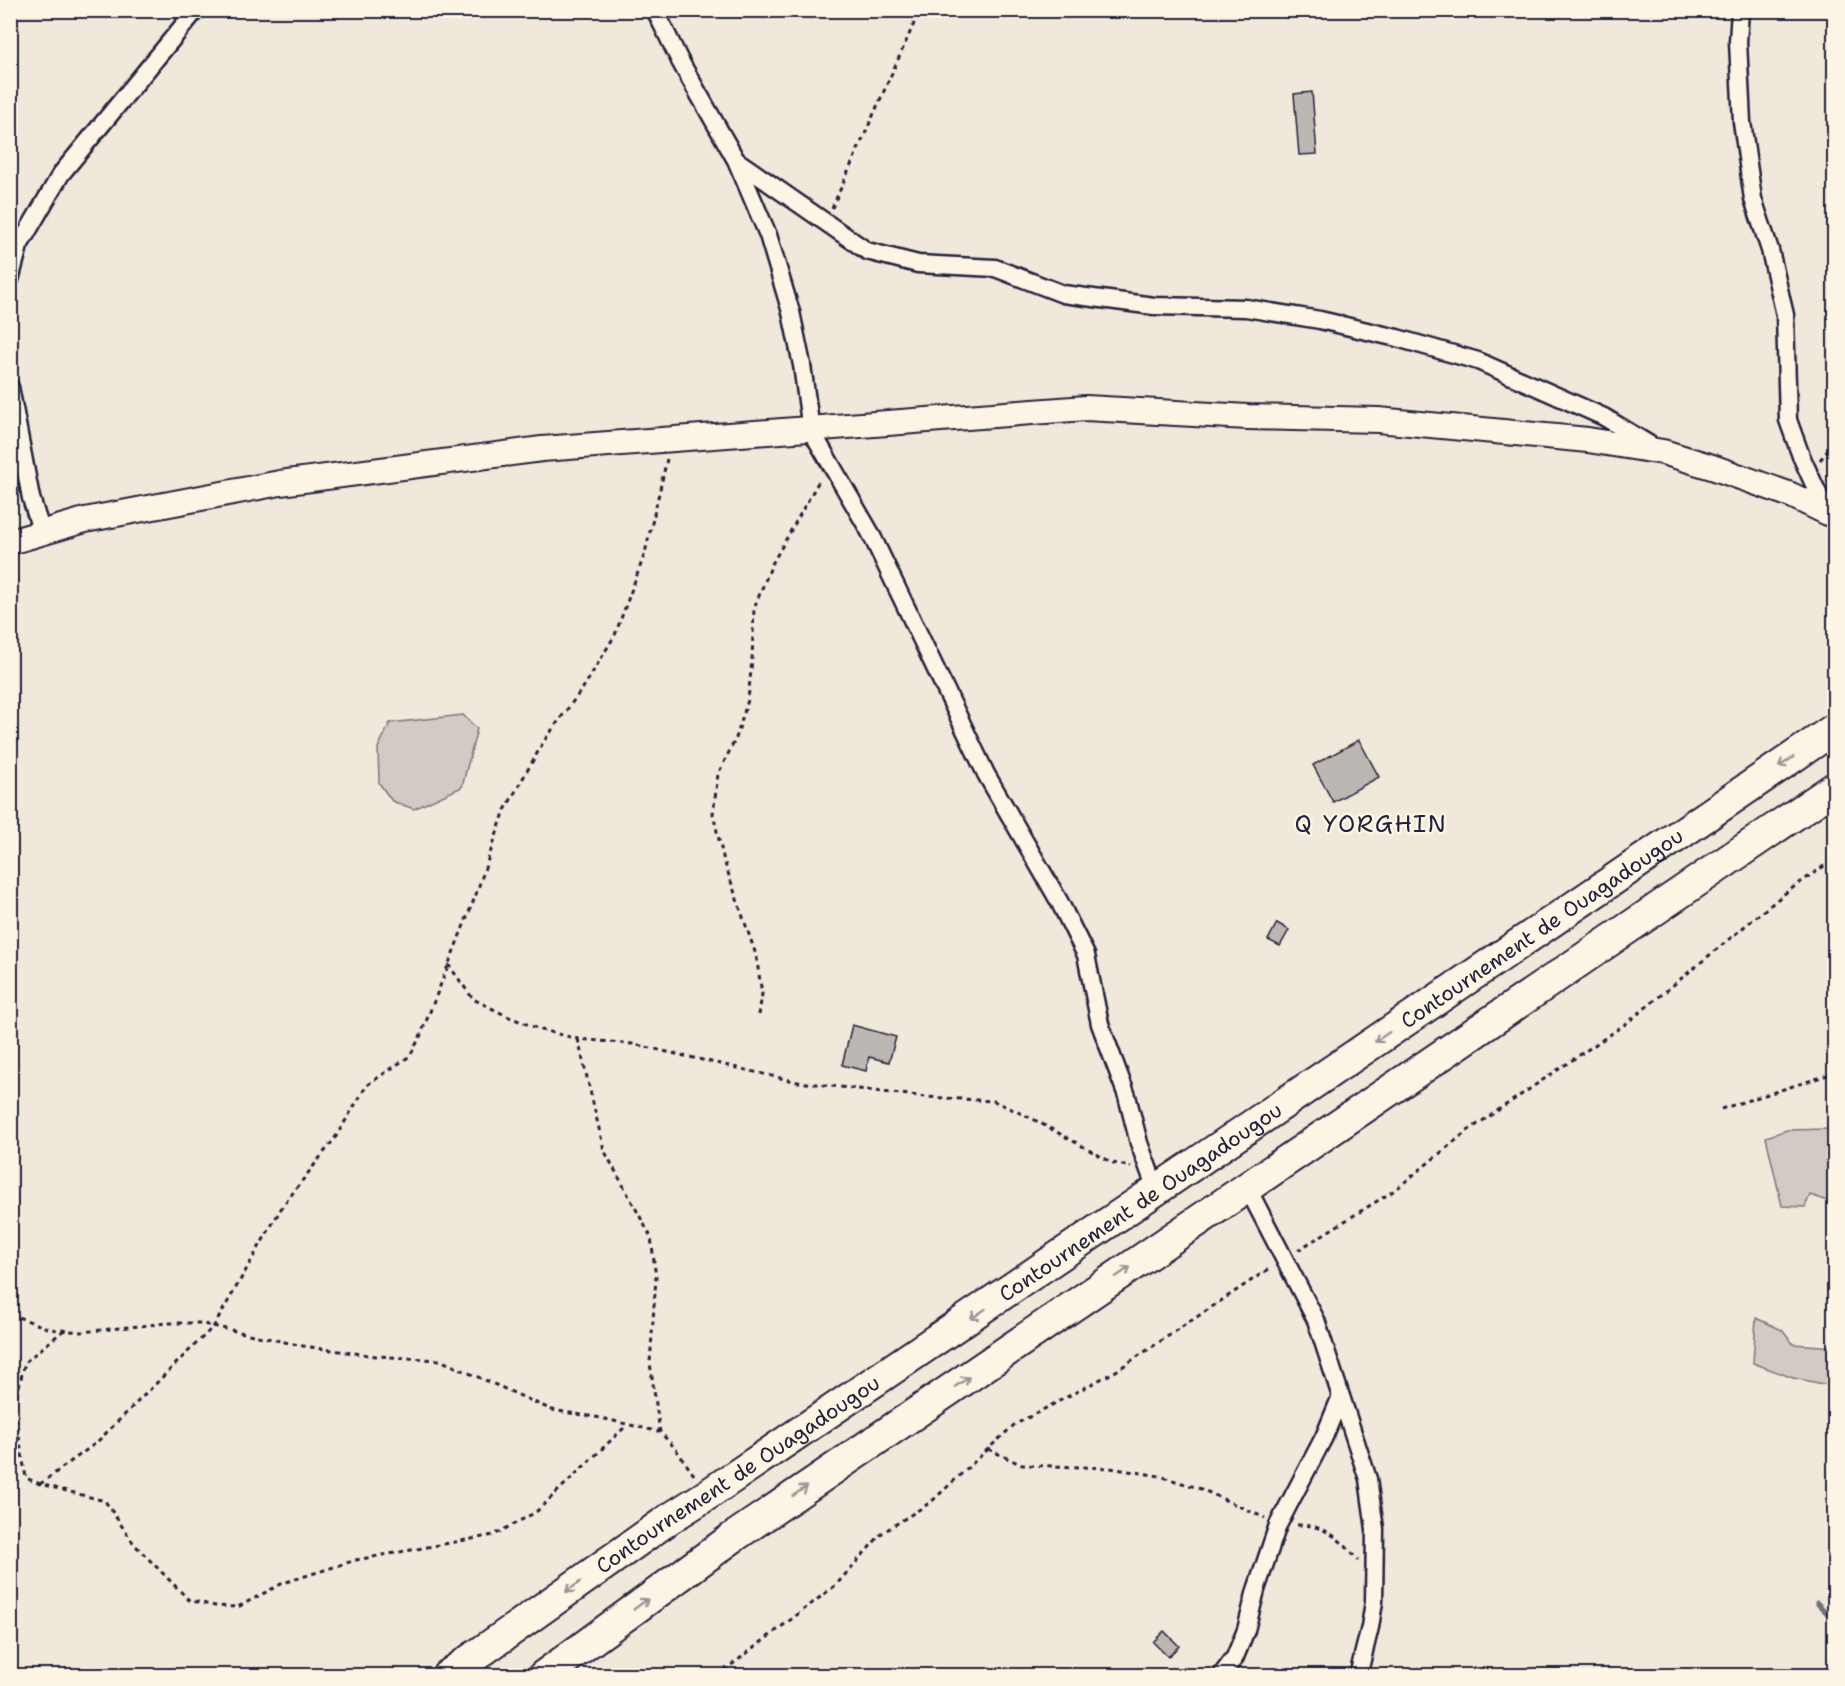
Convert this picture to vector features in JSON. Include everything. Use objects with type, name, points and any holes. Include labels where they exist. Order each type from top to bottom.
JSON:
[{"type":"highway","name":"Contournement de Ouagadougou","points":[[447,1676],[1153,1181],[1834,729]]},
{"type":"highway","points":[[543,1676],[732,1538],[1834,788]]},
{"type":"highway","points":[[707,1495],[732,1538]]},
{"type":"main road","points":[[10,542],[86,520],[280,483],[542,449],[1086,408],[1248,417],[1378,420],[1588,440],[1663,453],[1712,467],[1791,495],[1831,515]]},
{"type":"street","points":[[10,280],[19,246],[61,174],[196,10]]},
{"type":"street","points":[[655,10],[680,61],[736,160],[768,235],[791,312],[802,365],[811,430],[870,532],[986,774],[1059,901],[1086,955],[1100,1024],[1127,1096],[1139,1143],[1153,1181]]},
{"type":"street","points":[[1740,10],[1738,42],[1742,122],[1753,199],[1770,250],[1785,315],[1788,420],[1801,456],[1831,515]]},
{"type":"street","points":[[736,160],[867,251],[918,264],[995,268],[1064,294],[1154,306],[1246,308],[1320,320],[1397,338],[1488,366],[1605,417],[1663,453]]},
{"type":"street","points":[[10,387],[31,498],[42,533]]},
{"type":"street","points":[[1247,1187],[1316,1320],[1368,1479],[1376,1529],[1374,1602],[1358,1676]]},
{"type":"street","points":[[1221,1676],[1235,1657],[1246,1630],[1256,1590],[1278,1525],[1324,1437],[1341,1396]]},
{"type":"path","points":[[825,223],[920,10]]},
{"type":"path","points":[[40,1484],[96,1443],[214,1326],[282,1207],[335,1138],[367,1085],[410,1056],[420,1037],[475,897],[505,810],[544,741],[585,685],[615,634],[645,553],[671,440]]},
{"type":"path","points":[[759,1015],[762,994],[756,956],[724,861],[713,814],[718,774],[736,738],[748,700],[754,608],[772,564],[818,485],[827,457]]},
{"type":"path","points":[[448,964],[473,999],[542,1030],[578,1039],[633,1044],[798,1082],[926,1097],[994,1101],[1034,1119],[1113,1163],[1153,1181]]},
{"type":"path","points":[[578,1039],[604,1150],[651,1237],[656,1278],[650,1363],[660,1432]]},
{"type":"path","points":[[1721,1109],[1834,1073]]},
{"type":"path","points":[[10,1314],[50,1329],[82,1332],[167,1323],[199,1323],[303,1346],[376,1356],[440,1360],[552,1410],[660,1432],[675,1448],[707,1495]]},
{"type":"path","points":[[64,1330],[25,1362],[14,1407],[26,1478],[40,1484],[105,1501],[134,1544],[189,1600],[215,1606],[238,1607],[283,1583],[356,1560],[494,1535],[536,1512],[627,1425]]},
{"type":"path","points":[[988,1449],[1022,1465],[1110,1468],[1160,1476],[1201,1489],[1278,1525],[1311,1525],[1341,1540],[1373,1579]]},
{"type":"shaded area","points":[[463,715],[477,729],[462,787],[414,809],[392,801],[379,783],[378,748],[390,723]]},
{"type":"shaded area","points":[[1830,1129],[1834,1131],[1834,1203],[1810,1195],[1805,1207],[1782,1206],[1766,1137],[1787,1130]]},
{"type":"shaded area","points":[[1756,1318],[1782,1330],[1793,1344],[1834,1347],[1834,1386],[1793,1378],[1753,1363]]},
{"type":"building","points":[[1312,92],[1317,154],[1299,155],[1294,94]]},
{"type":"building","points":[[1359,740],[1379,777],[1333,802],[1313,765]]},
{"type":"building","points":[[1277,923],[1289,930],[1280,946],[1268,940]]},
{"type":"building","points":[[852,1025],[896,1037],[889,1062],[869,1057],[866,1071],[842,1065]]},
{"type":"building","points":[[1164,1631],[1179,1646],[1168,1657],[1153,1642]]},
{"type":"waterway","points":[[1817,1603],[1834,1620]]},
{"type":"district","name":"Q YORGHIN","points":[[1371,824]]}]
